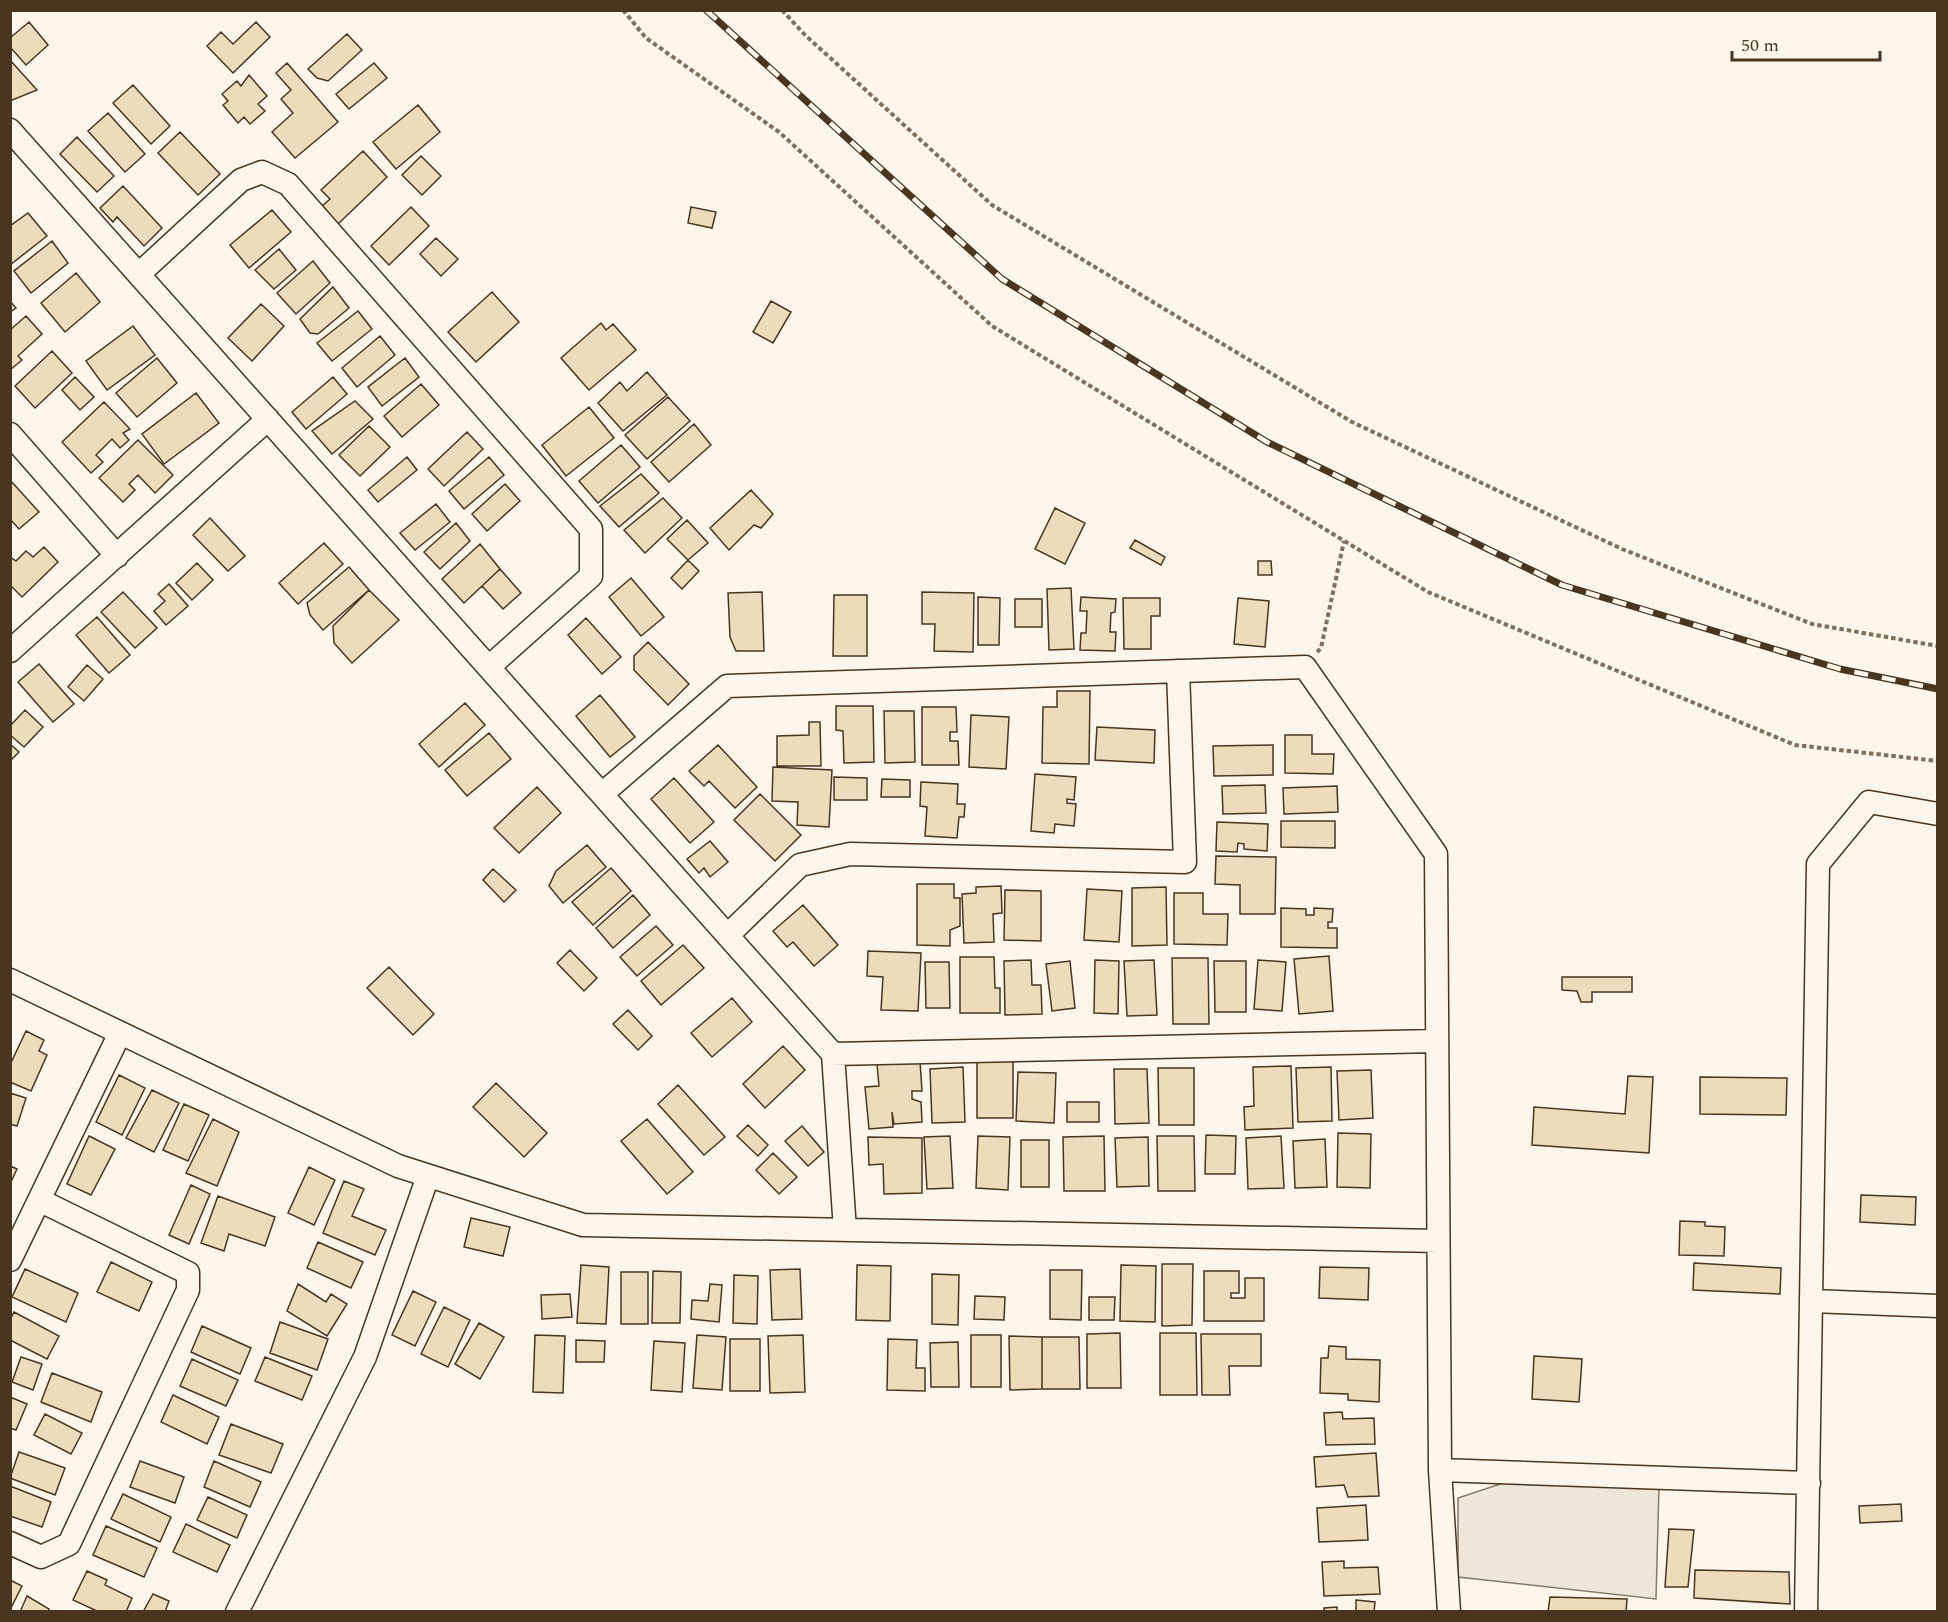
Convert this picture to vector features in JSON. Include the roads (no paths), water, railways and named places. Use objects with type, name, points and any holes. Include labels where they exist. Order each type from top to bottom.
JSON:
[{"type":"street","points":[[10,130],[833,1054],[845,1230]]},
{"type":"street","points":[[139,274],[241,180],[262,172],[288,184],[591,529],[591,576],[489,667]]},
{"type":"street","points":[[10,651],[268,419]]},
{"type":"street","points":[[10,434],[117,556]]},
{"type":"street","points":[[602,794],[727,686],[1305,667],[1436,854],[1440,1470],[1449,1611]]},
{"type":"street","points":[[728,935],[800,865],[850,854],[1185,862],[1178,671]]},
{"type":"street","points":[[1806,1611],[1818,864],[1869,802],[1938,814]]},
{"type":"street","points":[[10,980],[398,1166],[583,1225],[1438,1241]]},
{"type":"street","points":[[10,1260],[41,1201],[120,1033]]},
{"type":"street","points":[[833,1054],[1437,1041]]},
{"type":"street","points":[[237,1611],[365,1357],[428,1176]]},
{"type":"street","points":[[10,1543],[41,1557],[69,1544],[188,1290],[188,1273],[41,1201]]},
{"type":"street","points":[[1812,1301],[1938,1306]]},
{"type":"street","points":[[1440,1470],[1809,1483]]},
{"type":"railway","points":[[706,10],[1002,279],[1267,442],[1562,585],[1840,669],[1938,689]]}]
